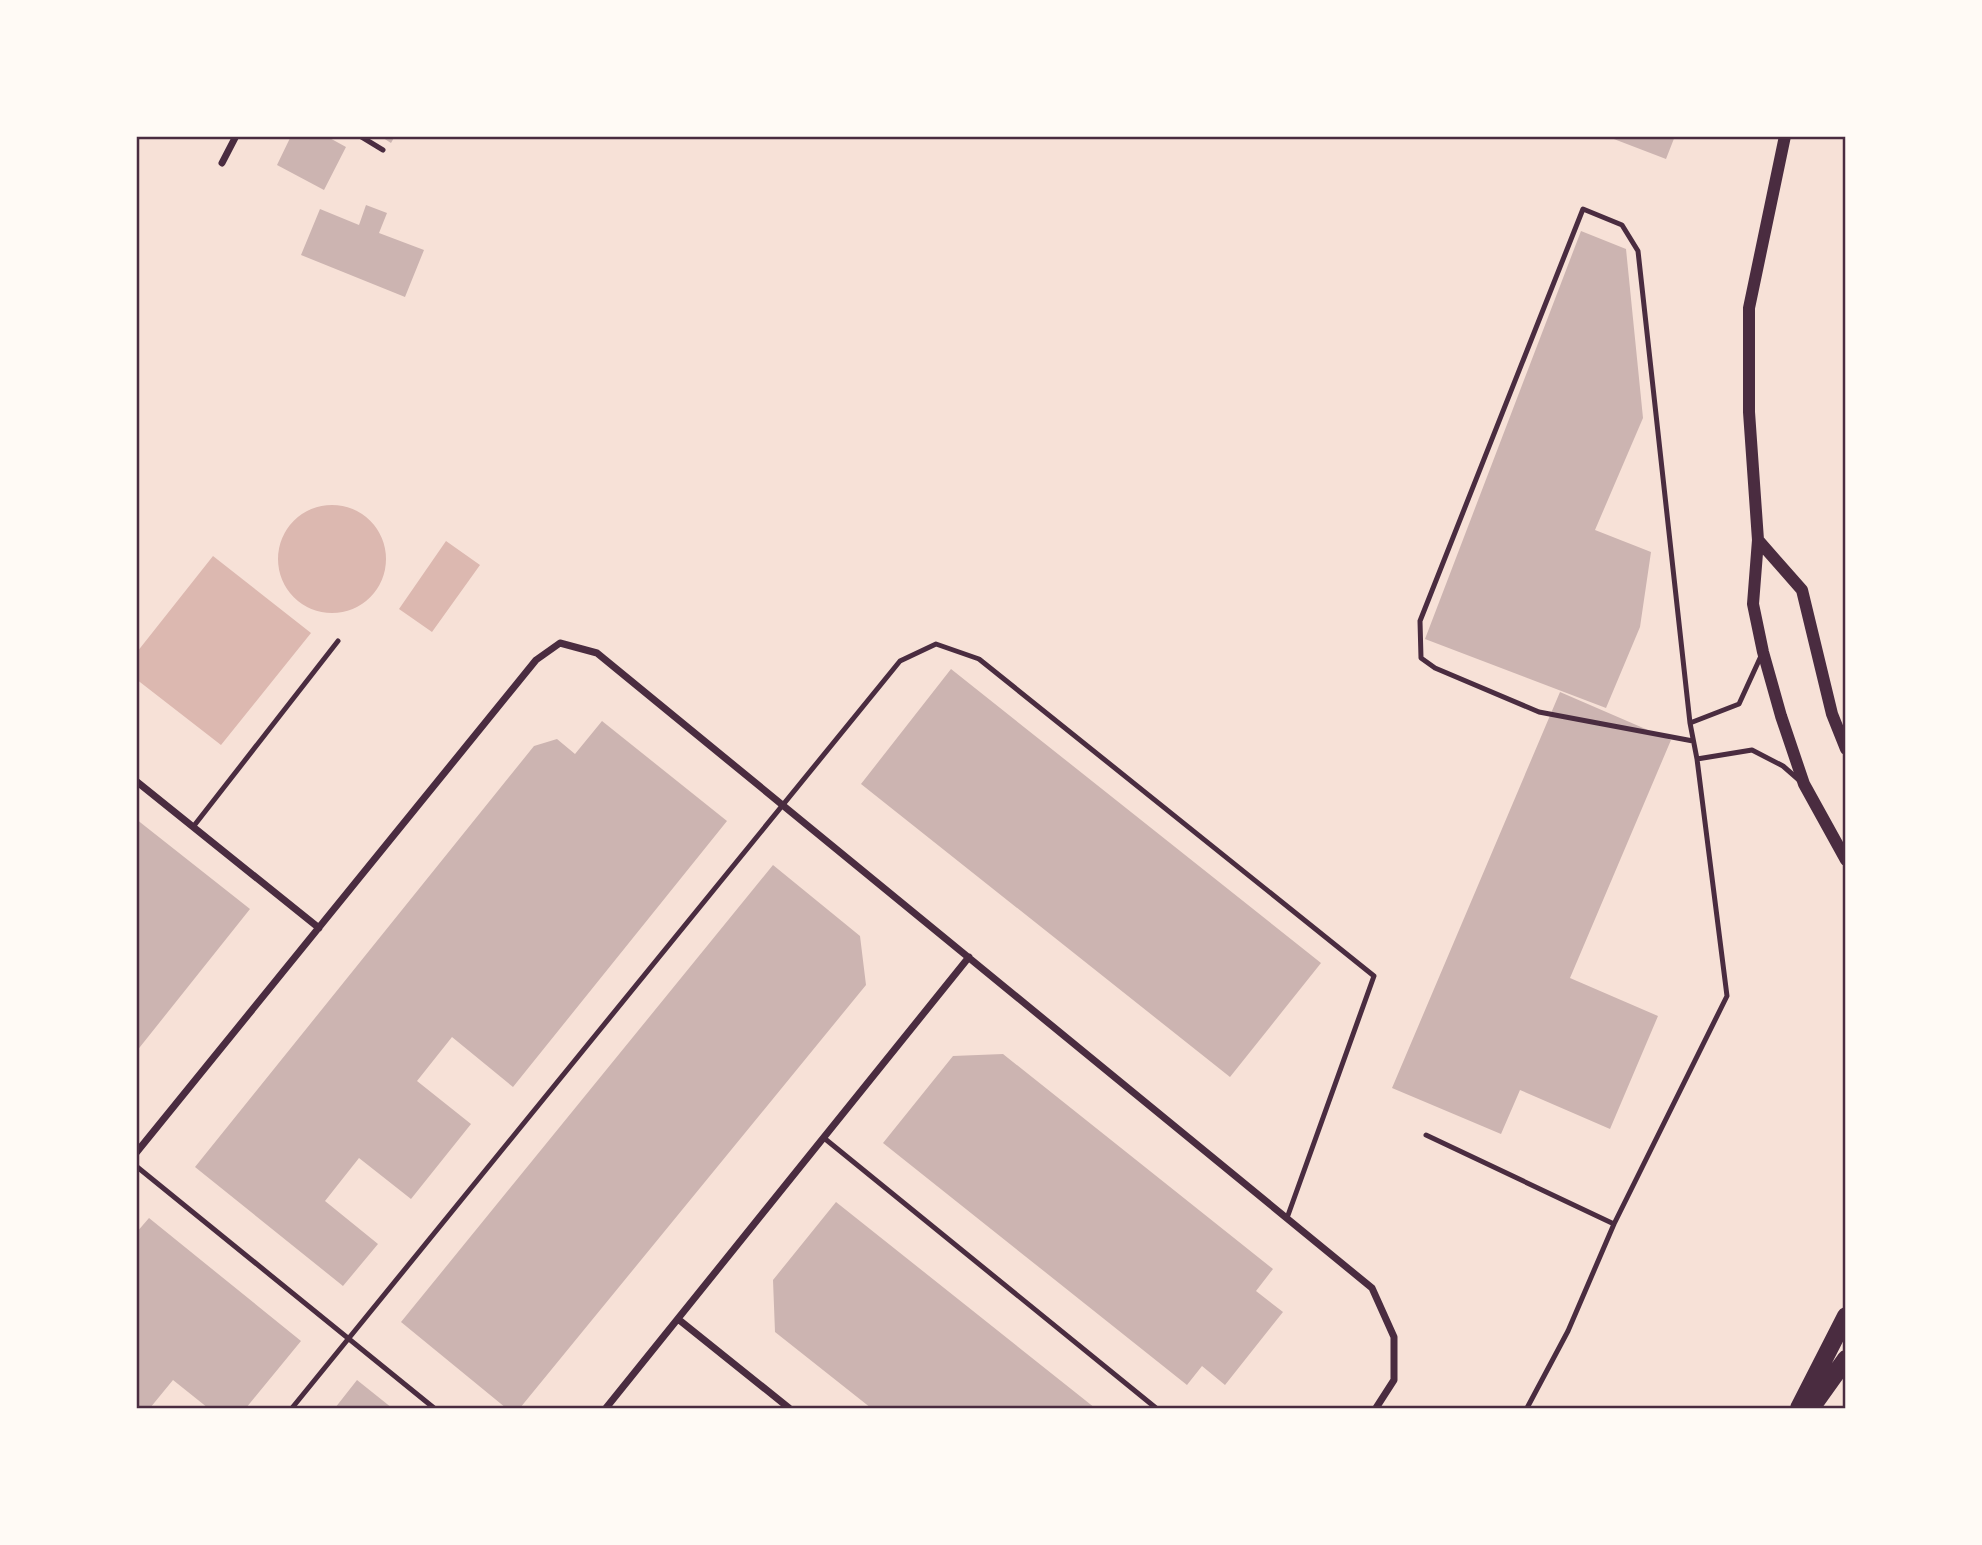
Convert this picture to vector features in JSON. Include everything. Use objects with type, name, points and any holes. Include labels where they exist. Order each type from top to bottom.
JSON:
[{"type":"main road","points":[[1799,1409],[1846,1316]]},
{"type":"main road","points":[[1811,1409],[1846,1359]]},
{"type":"street","points":[[222,163],[236,136]]},
{"type":"street","points":[[1785,136],[1749,308],[1749,412],[1758,540],[1753,604],[1781,716],[1804,784],[1846,860]]},
{"type":"street","points":[[1758,540],[1802,590],[1832,714],[1846,749]]},
{"type":"street","points":[[136,1153],[536,660],[560,643],[597,653],[1372,1288],[1394,1337],[1394,1380],[1376,1409]]},
{"type":"street","points":[[136,781],[319,928]]},
{"type":"street","points":[[606,1409],[969,957]]},
{"type":"street","points":[[678,1319],[789,1409]]},
{"type":"lane","points":[[359,136],[383,150]]},
{"type":"lane","points":[[1527,1409],[1568,1331],[1614,1224],[1727,996],[1697,759],[1690,723],[1638,251],[1622,225],[1583,209],[1420,621],[1421,658],[1435,668],[1539,712],[1693,741]]},
{"type":"lane","points":[[193,827],[338,641]]},
{"type":"lane","points":[[292,1409],[900,661],[936,644],[979,659],[1374,976],[1287,1217]]},
{"type":"lane","points":[[1690,723],[1739,704],[1763,652]]},
{"type":"lane","points":[[1697,759],[1752,750],[1783,766],[1804,784]]},
{"type":"lane","points":[[1426,1135],[1614,1224]]},
{"type":"lane","points":[[824,1138],[1156,1409]]},
{"type":"lane","points":[[136,1166],[434,1409]]},
{"type":"shaded area","points":[[332,505],[353,509],[371,520],[382,538],[386,559],[382,580],[371,598],[353,609],[332,613],[311,609],[293,598],[282,580],[278,559],[282,538],[293,520],[311,509]]},
{"type":"shaded area","points":[[446,541],[480,565],[432,632],[399,609]]},
{"type":"shaded area","points":[[213,556],[311,633],[221,745],[136,679],[137,652]]},
{"type":"building","points":[[291,136],[326,136],[346,147],[324,190],[277,165]]},
{"type":"building","points":[[380,136],[395,136],[391,143]]},
{"type":"building","points":[[1606,136],[1675,136],[1666,159]]},
{"type":"building","points":[[366,205],[387,213],[379,233],[424,250],[405,297],[301,255],[320,209],[359,225]]},
{"type":"building","points":[[1581,231],[1626,249],[1643,418],[1595,530],[1651,552],[1640,627],[1606,708],[1425,639]]},
{"type":"building","points":[[951,669],[1321,963],[1230,1077],[861,784]]},
{"type":"building","points":[[1560,692],[1671,740],[1570,978],[1658,1016],[1610,1129],[1520,1090],[1501,1134],[1392,1088]]},
{"type":"building","points":[[602,721],[727,821],[513,1087],[452,1037],[417,1081],[471,1124],[411,1199],[359,1158],[325,1201],[378,1244],[343,1286],[195,1167],[534,746],[557,739],[575,754]]},
{"type":"building","points":[[136,819],[250,909],[136,1052]]},
{"type":"building","points":[[773,865],[860,936],[866,985],[520,1408],[506,1408],[401,1322]]},
{"type":"building","points":[[1003,1054],[1273,1269],[1256,1291],[1283,1312],[1225,1385],[1202,1366],[1187,1385],[883,1143],[953,1056]]},
{"type":"building","points":[[836,1202],[1095,1408],[871,1408],[775,1332],[773,1280]]},
{"type":"building","points":[[149,1218],[301,1341],[246,1408],[208,1408],[173,1380],[150,1408],[136,1408],[136,1233]]},
{"type":"building","points":[[357,1380],[392,1408],[335,1408]]}]
